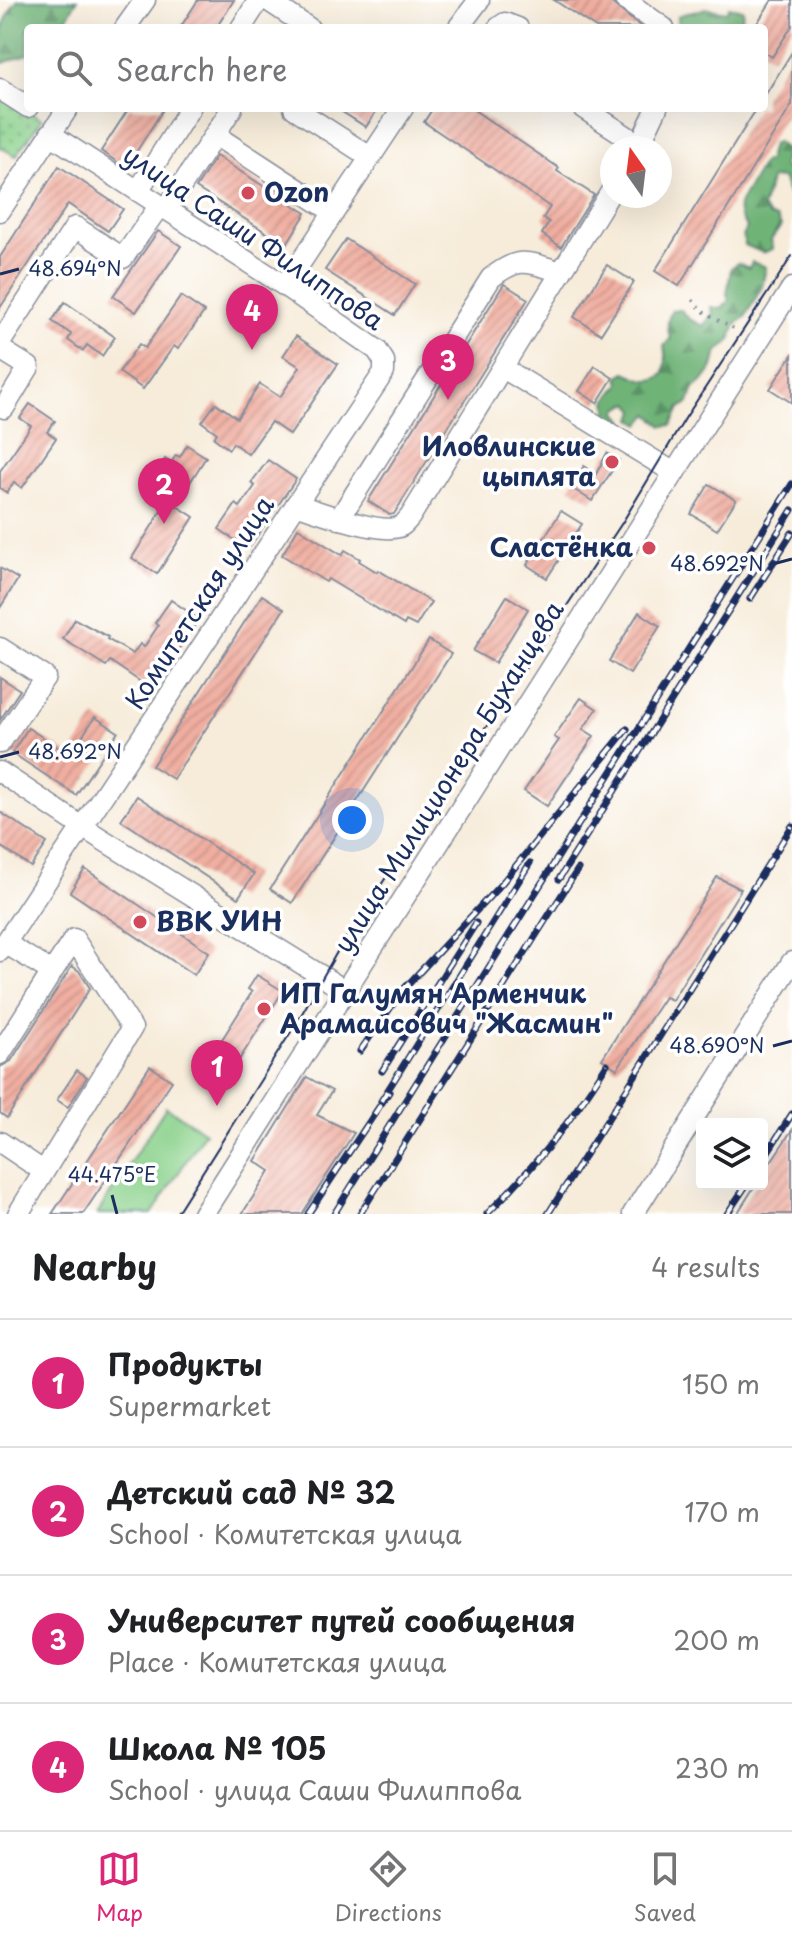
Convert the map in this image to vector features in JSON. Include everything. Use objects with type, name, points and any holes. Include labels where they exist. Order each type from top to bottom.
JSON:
[{"type":"street","points":[[128,24],[145,0]]},
{"type":"street","points":[[244,24],[259,0]]},
{"type":"street","points":[[267,0],[295,24]]},
{"type":"street","points":[[461,24],[479,0]]},
{"type":"street","points":[[625,0],[658,24]]},
{"type":"street","name":"улица Саши Филиппова","points":[[0,89],[24,104]]},
{"type":"street","name":"улица Саши Филиппова","points":[[39,112],[58,122],[138,191],[285,286],[377,350],[384,361]]},
{"type":"street","points":[[138,191],[187,112]]},
{"type":"street","points":[[0,343],[75,227],[123,258],[163,208],[229,112]]},
{"type":"street","points":[[300,112],[370,157]]},
{"type":"street","points":[[285,286],[400,112]]},
{"type":"street","points":[[589,112],[624,136]]},
{"type":"street","points":[[643,136],[652,112]]},
{"type":"street","points":[[0,211],[58,122]]},
{"type":"street","points":[[215,135],[333,212]]},
{"type":"street","points":[[296,504],[339,519],[389,529],[401,527],[601,208]]},
{"type":"street","points":[[339,519],[491,278],[514,262],[524,260],[561,272]]},
{"type":"street","name":"улица Милиционера Буханцева","points":[[203,1214],[792,288]]},
{"type":"street","points":[[0,349],[29,367],[4,408]]},
{"type":"street","name":"Комитетская улица","points":[[3,947],[384,372],[384,361]]},
{"type":"street","points":[[503,368],[673,472]]},
{"type":"street","points":[[0,648],[45,677],[0,743]]},
{"type":"street","points":[[0,772],[344,990]]},
{"type":"street","points":[[0,1054],[74,939],[132,1028],[18,1214]]},
{"type":"street","points":[[3,947],[52,972]]},
{"type":"street","points":[[633,1214],[792,962]]},
{"type":"street","points":[[0,1142],[43,1171]]},
{"type":"path","points":[[693,300],[702,311],[738,331]]},
{"type":"green space","points":[[18,0],[77,0],[63,24],[24,24],[24,55],[0,64],[1,39],[12,7]]},
{"type":"green space","points":[[729,7],[743,10],[742,18],[736,24],[677,24],[681,14],[705,8],[727,12]]},
{"type":"green space","points":[[0,93],[24,108],[24,112],[31,112],[42,119],[16,156],[0,147]]},
{"type":"green space","points":[[777,142],[785,149],[783,166],[792,175],[792,197],[788,195],[782,178],[771,179],[762,208],[769,216],[777,218],[781,226],[771,240],[773,249],[763,253],[745,245],[743,237],[747,227],[739,209],[759,168],[768,160],[772,144]]},
{"type":"green space","points":[[752,262],[766,267],[762,287],[745,317],[736,324],[730,341],[717,352],[713,367],[694,388],[689,403],[680,408],[672,425],[663,426],[649,414],[641,424],[633,419],[636,410],[630,403],[617,412],[624,420],[625,430],[613,431],[605,419],[607,400],[620,384],[618,377],[626,372],[650,380],[664,374],[664,346],[671,338],[668,324],[672,310],[681,310],[689,319],[703,326],[713,314],[711,307],[722,309],[729,300],[731,268],[738,263],[749,268]]},
{"type":"green space","points":[[166,1107],[205,1132],[152,1214],[97,1214]]},
{"type":"building","points":[[198,0],[234,0],[219,24],[183,24]]},
{"type":"building","points":[[554,0],[608,0],[637,24],[590,24]]},
{"type":"building","points":[[772,0],[792,0],[792,26],[772,57],[768,54],[768,24],[757,24]]},
{"type":"building","points":[[792,52],[792,105],[679,286],[655,271],[754,112],[768,112],[768,91]]},
{"type":"building","points":[[126,112],[161,112],[126,168],[101,151]]},
{"type":"building","points":[[342,112],[375,112],[366,127]]},
{"type":"building","points":[[430,112],[477,112],[594,195],[561,247],[542,234],[549,222],[543,218],[550,207],[424,122]]},
{"type":"building","points":[[216,156],[306,213],[286,245],[196,188]]},
{"type":"building","points":[[59,166],[123,209],[108,231],[68,204],[0,308],[0,257]]},
{"type":"building","points":[[158,231],[181,246],[136,312],[113,296]]},
{"type":"building","points":[[346,239],[415,284],[395,315],[325,270]]},
{"type":"building","points":[[607,265],[634,282],[601,334],[574,317]]},
{"type":"building","points":[[504,284],[528,299],[394,514],[390,515],[368,501]]},
{"type":"building","points":[[181,296],[204,312],[178,349],[174,346],[143,389],[119,372],[139,344],[145,348]]},
{"type":"building","points":[[65,302],[115,337],[102,356],[87,345],[83,351],[68,340],[71,334],[52,321]]},
{"type":"building","points":[[296,336],[338,364],[290,435],[271,422],[248,454],[233,443],[229,449],[214,438],[217,433],[202,422],[216,403],[237,418],[260,384],[280,397],[300,367],[283,356]]},
{"type":"building","points":[[792,355],[792,403],[770,389]]},
{"type":"building","points":[[595,366],[613,378],[597,403],[579,391]]},
{"type":"building","points":[[30,404],[55,421],[47,432],[56,438],[22,488],[14,482],[7,493],[0,488],[0,471],[31,426],[20,418]]},
{"type":"building","points":[[187,445],[206,457],[184,492],[163,479],[165,476],[158,471],[165,459],[171,463],[176,455],[180,457]]},
{"type":"building","points":[[607,453],[619,460],[592,501],[570,487],[584,466],[596,474]]},
{"type":"building","points":[[268,460],[296,479],[248,549],[219,529],[236,504],[240,507],[255,486],[251,483]]},
{"type":"building","points":[[709,484],[736,500],[717,530],[691,514]]},
{"type":"building","points":[[168,500],[194,517],[157,574],[132,558]]},
{"type":"building","points":[[561,511],[582,524],[547,578],[527,565]]},
{"type":"building","points":[[298,528],[342,555],[345,550],[431,602],[416,626],[406,621],[404,625],[282,555]]},
{"type":"building","points":[[0,568],[18,579],[0,608]]},
{"type":"building","points":[[262,595],[284,609],[173,779],[152,766]]},
{"type":"building","points":[[507,596],[528,609],[495,663],[473,651]]},
{"type":"building","points":[[171,600],[199,619],[151,689],[110,661],[106,666],[63,639],[75,619],[133,654],[140,644],[144,647],[158,626],[155,623]]},
{"type":"building","points":[[639,612],[660,626],[630,674],[609,661]]},
{"type":"building","points":[[429,640],[451,654],[292,903],[270,889]]},
{"type":"building","points":[[0,677],[20,690],[0,720]]},
{"type":"building","points":[[581,698],[597,709],[583,729],[594,736],[547,806],[524,791],[559,740],[554,737]]},
{"type":"building","points":[[95,717],[118,732],[76,795],[12,753],[28,728],[70,755]]},
{"type":"building","points":[[137,796],[254,874],[238,898],[121,820]]},
{"type":"building","points":[[0,812],[47,843],[31,867],[0,846]]},
{"type":"building","name":"ВВК УИН","points":[[85,869],[209,952],[194,975],[70,892]]},
{"type":"building","points":[[717,877],[741,889],[672,1000],[665,997],[617,1069],[602,1059]]},
{"type":"building","points":[[72,966],[90,988],[7,1118],[0,1113],[0,1067],[11,1061]]},
{"type":"building","points":[[257,975],[283,991],[225,1082],[199,1066],[209,1049],[214,1052],[252,992],[248,989]]},
{"type":"building","points":[[150,1066],[172,1081],[83,1214],[52,1214]]},
{"type":"building","points":[[77,1070],[87,1077],[68,1107],[57,1100]]},
{"type":"building","points":[[307,1077],[332,1091],[317,1115],[354,1133],[302,1214],[242,1214],[270,1171],[255,1161]]},
{"type":"building","points":[[792,1130],[792,1214],[737,1214],[752,1190],[768,1190],[768,1166]]},
{"type":"tram line","points":[[176,1214],[296,1024],[341,945],[622,523],[686,417],[792,256]]},
{"type":"railway","points":[[334,1214],[792,484]]},
{"type":"railway","points":[[559,879],[792,510]]},
{"type":"railway","points":[[750,599],[792,533]]},
{"type":"railway","points":[[360,1051],[403,990],[502,883],[627,729]]},
{"type":"railway","points":[[548,1214],[792,826]]},
{"type":"railway","points":[[381,1101],[530,863]]},
{"type":"railway","points":[[360,1214],[578,869]]},
{"type":"railway","points":[[382,1071],[476,923]]},
{"type":"railway","points":[[487,1214],[552,1143],[607,1064]]},
{"type":"railway","points":[[308,1214],[389,1092]]},
{"type":"railway","points":[[768,1152],[792,1114]]},
{"type":"railway","points":[[727,1214],[743,1190]]},
{"type":"place","name":"Ozon","points":[[248,193]]},
{"type":"place","name":"Школа № 105","points":[[252,350]]},
{"type":"place","name":"Университет путей сообщения","points":[[448,400]]},
{"type":"place","name":"Иловлинские цыплята","points":[[612,462]]},
{"type":"place","name":"Детский сад № 32","points":[[164,524]]},
{"type":"place","name":"Сластёнка","points":[[649,548]]},
{"type":"place","name":"ВВК УИН","points":[[140,922]]},
{"type":"place","name":"ИП Галумян Арменчик Арамаисович \"Жасмин\"","points":[[264,1009]]},
{"type":"place","name":"Продукты","points":[[217,1106]]}]
